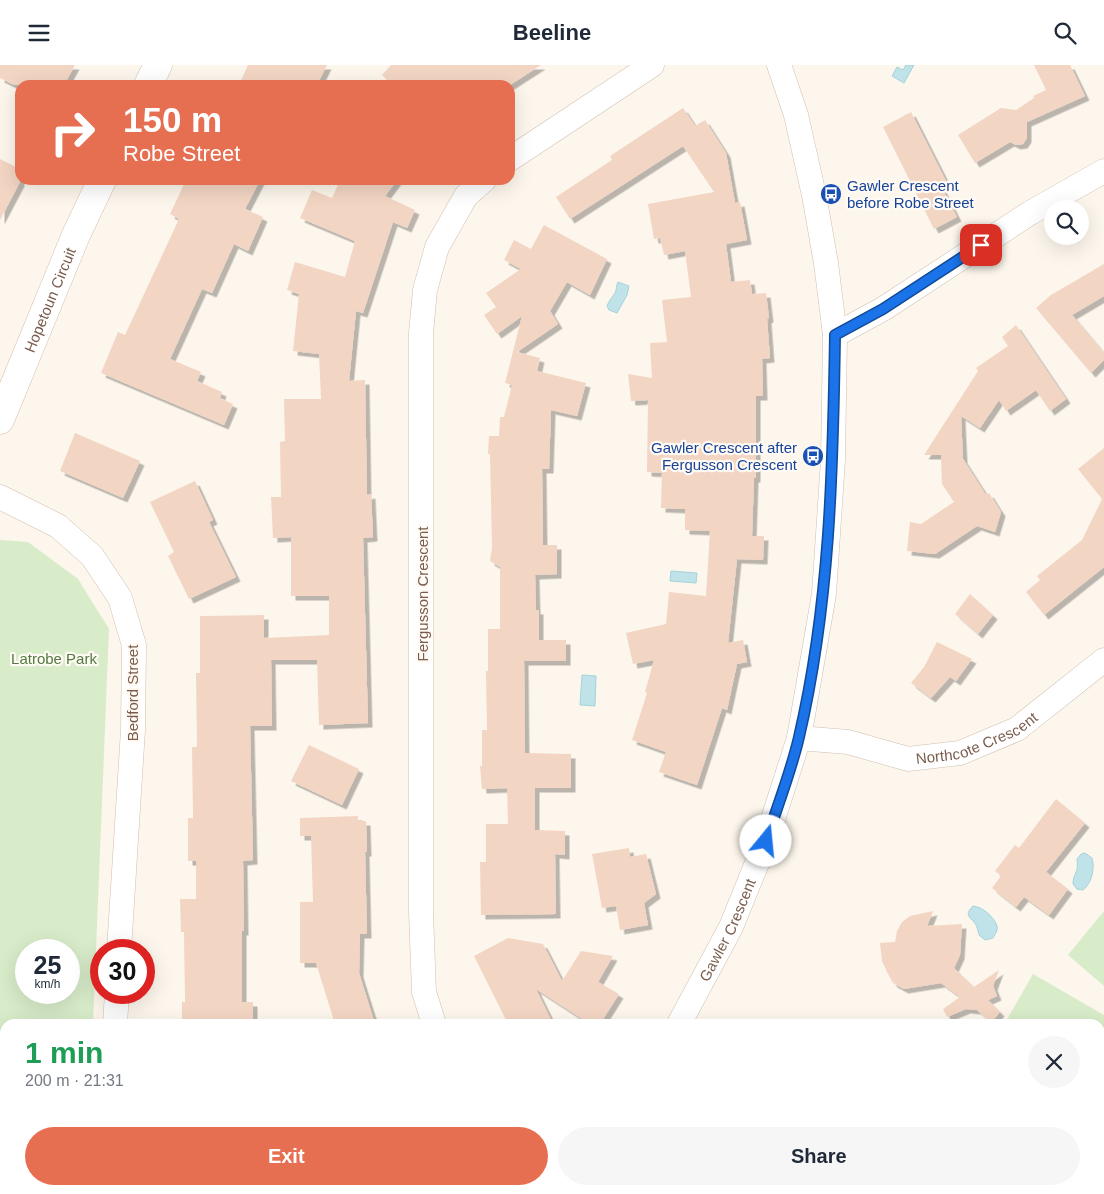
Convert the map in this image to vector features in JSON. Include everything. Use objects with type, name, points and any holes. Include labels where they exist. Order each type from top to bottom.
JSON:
[{"type":"main road","points":[[150,80],[158,65]]},
{"type":"main road","name":"Hopetoun Circuit","points":[[0,421],[76,235],[100,185]]},
{"type":"street","points":[[515,156],[652,65]]},
{"type":"street","name":"Gawler Crescent","points":[[682,1019],[730,927],[766,841],[799,738],[824,594],[833,460],[835,335],[826,263],[814,195],[796,115],[779,65]]},
{"type":"street","points":[[835,335],[883,309],[1030,213],[1104,171]]},
{"type":"street","name":"Fergusson Crescent","points":[[432,1019],[424,992],[422,912],[421,333],[425,289],[437,247],[466,196],[478,185]]},
{"type":"street","name":"Bedford Street","points":[[0,497],[58,526],[92,556],[120,597],[134,645],[133,730],[120,939]]},
{"type":"street","name":"Northcote Crescent","points":[[799,738],[848,741],[908,759],[960,753],[1017,729],[1104,660]]},
{"type":"street","points":[[115,1019],[116,1004]]},
{"type":"green space","name":"Latrobe Park","points":[[0,540],[28,542],[78,579],[109,629],[96,939],[90,939],[90,1004],[94,1004],[93,1019],[0,1019]]},
{"type":"green space","points":[[1104,911],[1104,986],[1068,955]]},
{"type":"green space","points":[[1033,974],[1104,1015],[1104,1019],[1007,1019]]},
{"type":"water","points":[[906,65],[914,65],[904,83],[892,76],[897,67],[903,70]]},
{"type":"water","points":[[618,282],[629,286],[627,295],[617,313],[609,310],[607,306],[615,293]]},
{"type":"water","points":[[671,571],[697,573],[696,583],[670,581]]},
{"type":"water","points":[[582,675],[596,676],[595,706],[580,705]]},
{"type":"water","points":[[1085,853],[1092,858],[1093,866],[1091,879],[1083,890],[1077,889],[1073,884],[1077,859],[1081,854]]},
{"type":"water","points":[[973,906],[984,910],[996,923],[997,929],[993,938],[985,940],[979,935],[977,927],[968,915]]},
{"type":"building","points":[[0,65],[75,65],[67,80],[15,80],[14,85],[0,78]]},
{"type":"building","points":[[248,65],[327,65],[320,80],[241,80]]},
{"type":"building","points":[[391,65],[541,65],[515,82],[515,80],[387,80],[382,75]]},
{"type":"building","points":[[1034,65],[1070,65],[1085,96],[1027,122],[1027,138],[1023,144],[1016,145],[1010,142],[975,163],[958,135],[1001,108],[1016,110],[1034,98],[1033,96],[1046,90]]},
{"type":"building","points":[[683,108],[695,126],[705,120],[726,153],[735,203],[740,202],[747,240],[726,244],[731,282],[750,280],[752,294],[766,293],[770,358],[762,359],[763,396],[756,396],[756,478],[754,478],[752,536],[764,536],[763,560],[737,559],[728,643],[743,640],[747,662],[737,664],[727,710],[722,708],[697,785],[659,772],[666,752],[632,740],[647,693],[645,692],[654,660],[633,664],[626,633],[666,624],[669,592],[706,596],[710,531],[685,530],[685,509],[661,508],[662,473],[647,472],[648,400],[631,401],[628,374],[652,378],[650,343],[667,342],[662,300],[691,297],[685,251],[664,255],[660,238],[654,239],[648,204],[714,192],[683,146],[570,219],[556,197],[612,160],[610,156]]},
{"type":"building","points":[[911,112],[947,183],[941,186],[957,217],[934,229],[883,127]]},
{"type":"building","points":[[0,159],[15,166],[15,185],[18,185],[0,220]]},
{"type":"building","points":[[184,185],[257,185],[245,209],[263,217],[248,251],[234,244],[212,293],[202,289],[170,359],[201,372],[197,381],[222,392],[220,398],[233,404],[224,425],[101,373],[118,332],[125,335],[179,219],[170,214]]},
{"type":"building","points":[[338,185],[393,185],[385,196],[415,210],[407,228],[393,222],[363,313],[356,311],[349,381],[365,380],[367,495],[371,494],[373,537],[363,538],[368,723],[319,725],[317,660],[271,660],[272,726],[250,726],[253,860],[243,861],[242,1002],[253,1002],[253,1019],[182,1019],[182,1002],[185,1002],[184,932],[181,932],[180,899],[196,899],[196,861],[188,861],[188,818],[193,818],[192,747],[197,747],[196,673],[200,673],[200,616],[264,615],[264,638],[329,635],[329,596],[291,596],[291,537],[273,538],[271,497],[281,497],[280,442],[285,441],[284,399],[321,399],[319,354],[293,351],[299,294],[287,290],[295,262],[345,277],[355,241],[300,218],[312,190],[332,198]]},
{"type":"building","points":[[544,225],[607,259],[590,295],[567,282],[550,311],[558,324],[517,352],[540,358],[537,371],[586,383],[577,416],[551,410],[549,469],[542,469],[543,545],[557,545],[557,574],[535,575],[536,610],[539,610],[539,640],[566,640],[566,661],[524,661],[525,753],[571,754],[571,788],[535,788],[535,830],[565,831],[565,855],[555,854],[556,914],[481,915],[480,862],[486,862],[486,824],[508,824],[507,788],[482,789],[480,766],[482,766],[482,730],[487,730],[486,671],[488,671],[488,629],[500,629],[500,567],[490,561],[492,548],[489,436],[499,436],[500,417],[504,417],[512,385],[505,383],[522,316],[497,334],[484,315],[496,307],[486,293],[521,269],[504,260],[514,240],[531,249]]},
{"type":"building","points":[[1104,264],[1104,296],[1072,315],[1104,353],[1104,360],[1091,373],[1036,308],[1051,295]]},
{"type":"building","points":[[1016,325],[1066,399],[1050,411],[1036,390],[1006,411],[999,400],[980,428],[961,416],[963,459],[986,495],[989,493],[1001,512],[995,532],[977,526],[935,554],[907,551],[910,522],[921,524],[954,502],[942,484],[941,455],[924,455],[978,371],[976,368],[1008,346],[1002,337]]},
{"type":"building","points":[[75,433],[140,461],[123,498],[60,471]]},
{"type":"building","points":[[1104,448],[1104,567],[1044,615],[1026,592],[1040,580],[1037,576],[1082,540],[1102,499],[1078,469]]},
{"type":"building","points":[[195,481],[213,520],[209,522],[236,577],[189,599],[168,556],[174,552],[150,502]]},
{"type":"building","points":[[970,594],[993,615],[978,634],[955,614]]},
{"type":"building","points":[[937,642],[972,659],[956,681],[950,677],[931,698],[911,683],[924,667]]},
{"type":"building","points":[[309,745],[359,769],[342,805],[291,781]]},
{"type":"building","points":[[1056,799],[1085,823],[1046,872],[1068,889],[1049,915],[1024,897],[1016,907],[992,888],[1001,876],[995,871],[1015,845],[1019,848]]},
{"type":"building","points":[[358,816],[358,821],[366,821],[367,934],[360,934],[359,973],[373,1019],[333,1019],[316,963],[300,963],[300,902],[313,902],[311,836],[300,836],[300,818]]},
{"type":"building","points":[[629,848],[630,857],[646,854],[656,894],[644,903],[648,925],[620,930],[616,906],[602,908],[592,854]]},
{"type":"building","points":[[933,911],[927,926],[962,924],[960,955],[954,968],[974,987],[999,970],[993,986],[997,996],[988,1000],[1000,1012],[994,1019],[988,1019],[977,1010],[966,1009],[947,1017],[943,1009],[960,997],[941,983],[904,989],[893,983],[882,961],[880,943],[895,942],[897,931],[902,922],[910,916]]},
{"type":"building","points":[[508,938],[543,944],[562,981],[581,951],[613,956],[598,982],[619,994],[603,1019],[582,1019],[536,989],[551,1019],[506,1019],[474,956]]},
{"type":"place","name":"Gawler Crescent before Robe Street","points":[[831,194]]},
{"type":"place","name":"Gawler Crescent after Fergusson Crescent","points":[[813,456]]},
{"type":"route","points":[[766,841],[799,738],[824,594],[833,460],[835,335],[883,309],[981,245]]}]
